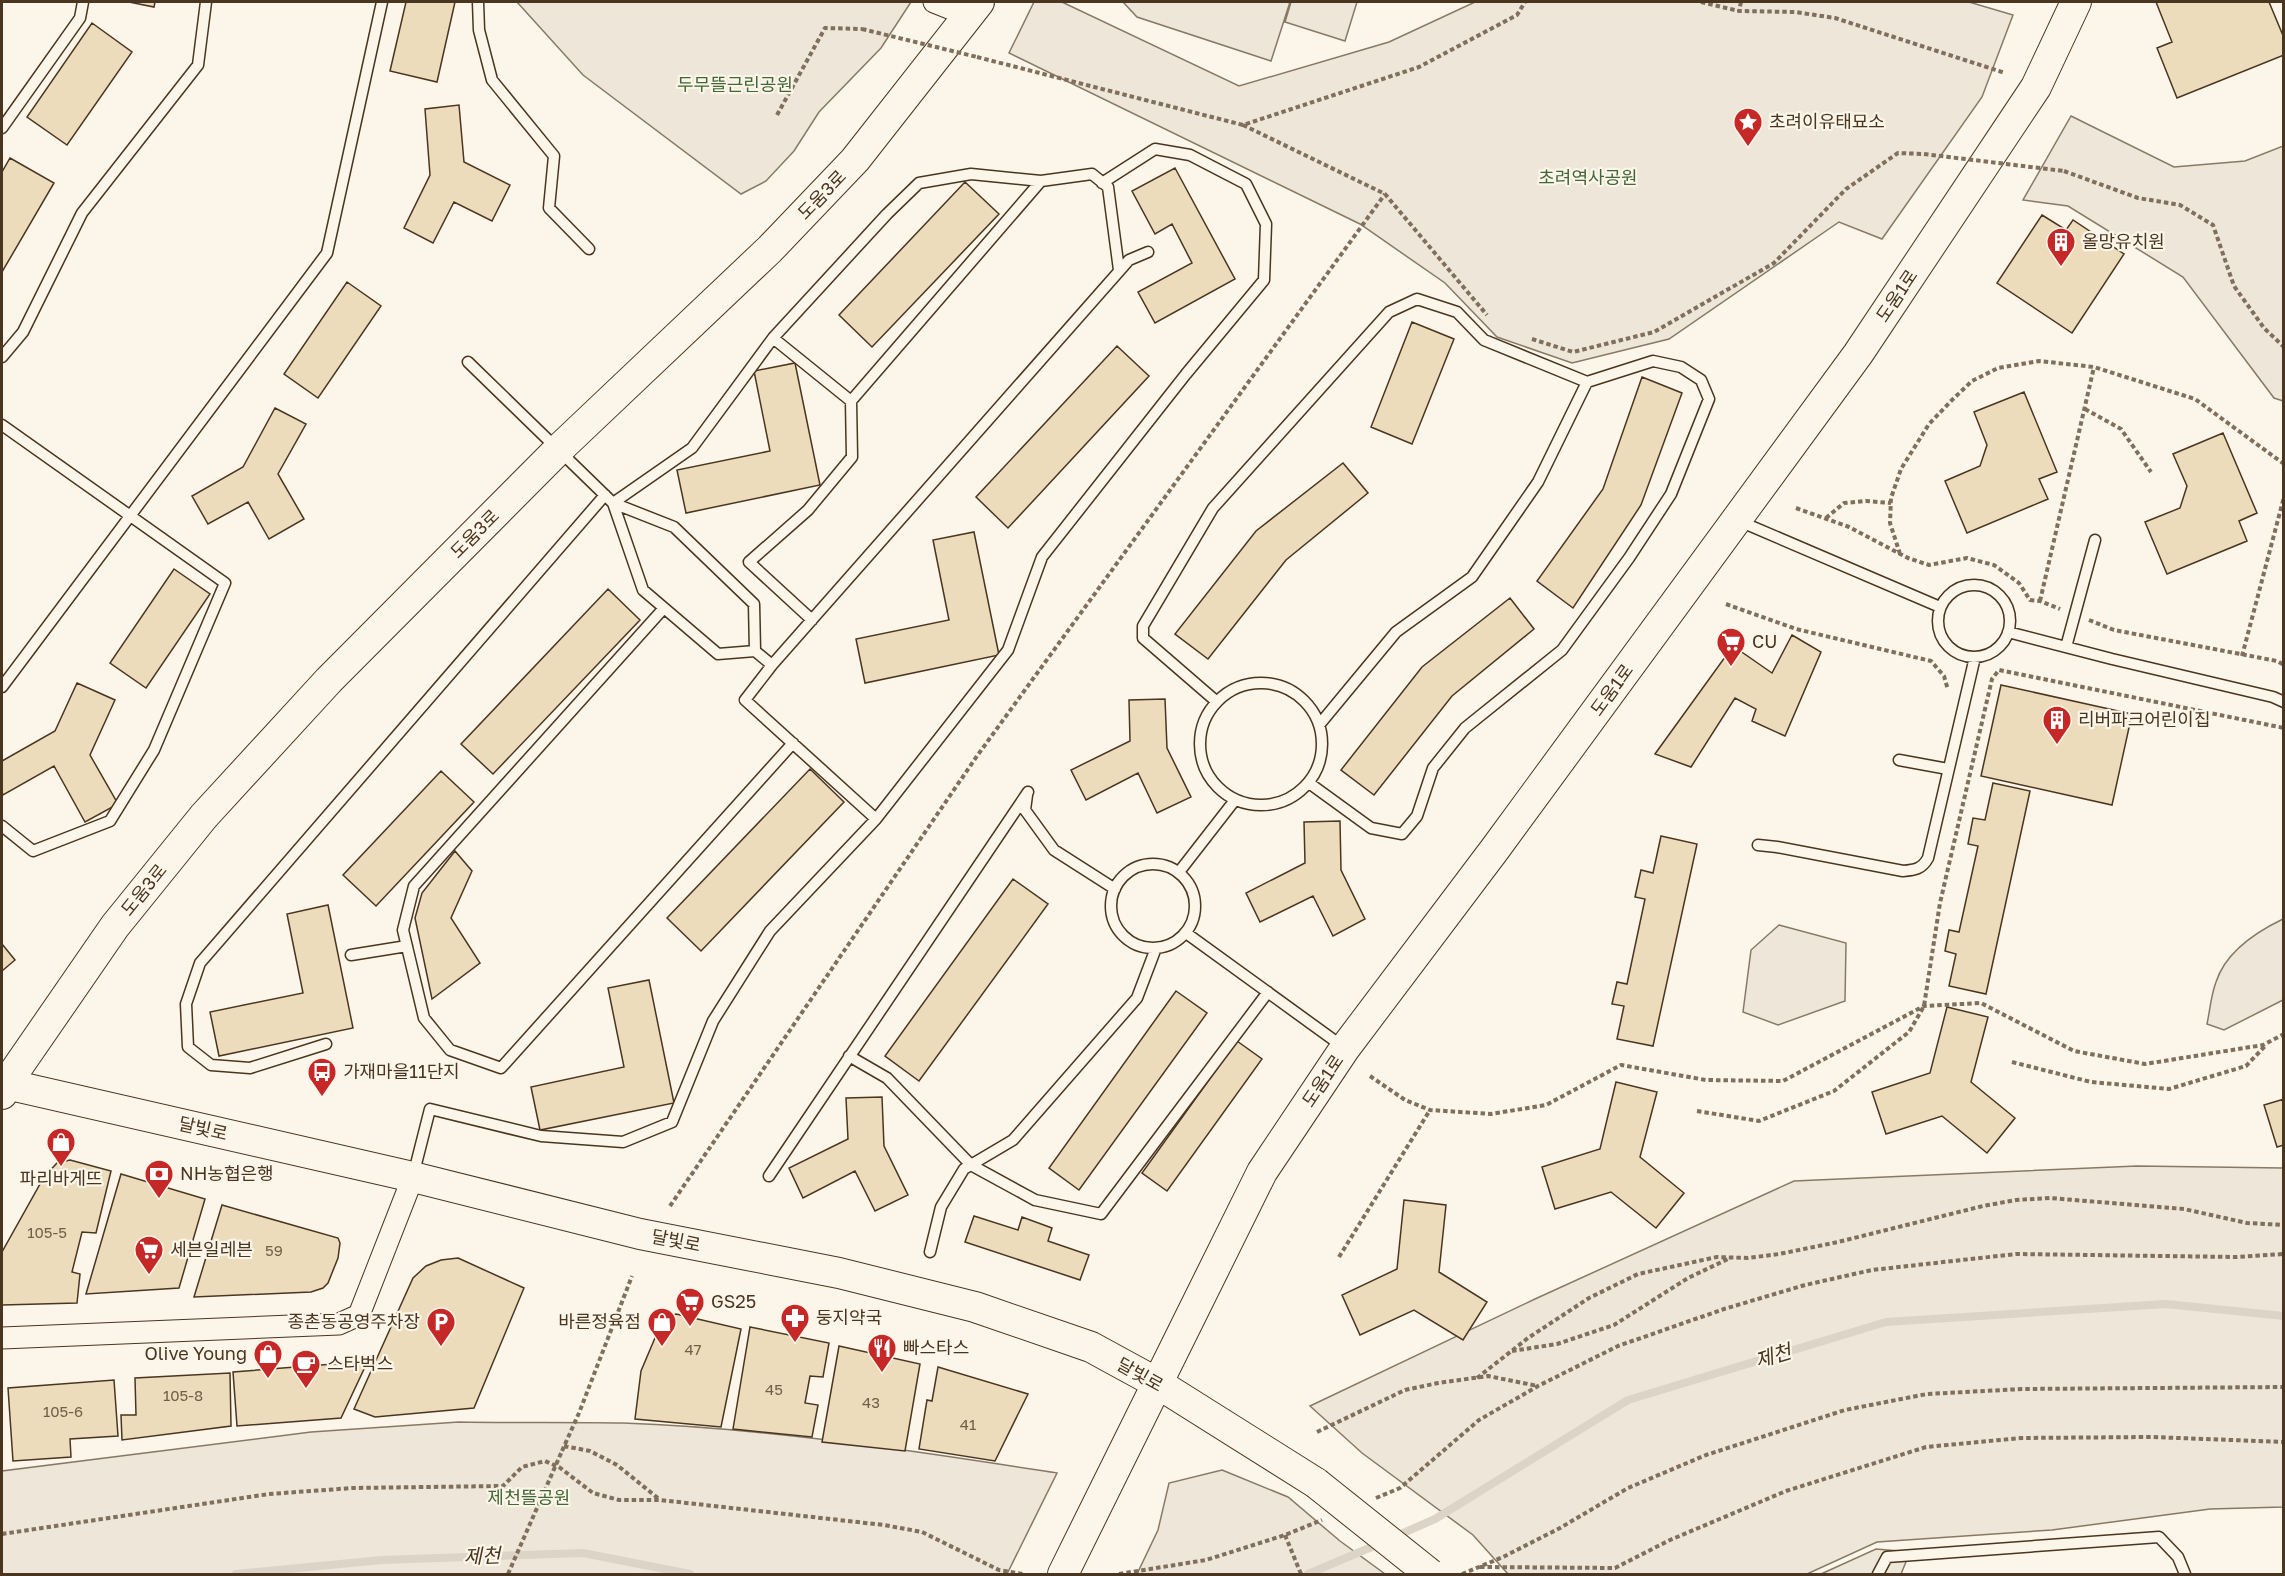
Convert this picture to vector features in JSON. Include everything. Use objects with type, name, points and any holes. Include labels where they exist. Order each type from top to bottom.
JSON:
[{"type":"street","points":[[934,2],[974,9]]},
{"type":"street","name":"도움1로","points":[[1063,1575],[1262,1172],[1345,1048],[1495,849],[1858,354],[2036,87],[2076,2]]},
{"type":"street","name":"도움3로","points":[[3,1087],[115,926],[204,816],[329,680],[558,450],[770,249],[855,160],[974,9]]},
{"type":"street","name":"달빛로","points":[[3,1087],[413,1177],[640,1234],[839,1273],[975,1307],[1091,1347],[1157,1383],[1316,1482],[1430,1575]]},
{"type":"street","points":[[2,1338],[339,1324],[359,1315],[413,1177]]},
{"type":"lane","points":[[2,128],[80,18],[83,2]]},
{"type":"lane","points":[[2,357],[24,332],[82,213],[198,65],[206,2]]},
{"type":"lane","points":[[2,687],[327,254],[382,2]]},
{"type":"lane","points":[[478,2],[479,30],[492,80],[554,156],[549,208],[589,249]]},
{"type":"lane","points":[[413,1177],[430,1109],[541,1136],[623,1142],[672,1122],[713,1020],[771,932],[876,819],[1008,650],[1042,557],[1186,374],[1264,280],[1266,224],[1246,184],[1190,155],[1155,149],[1102,183]]},
{"type":"lane","points":[[326,1044],[250,1068],[211,1065],[188,1047],[186,1004],[200,963],[609,499],[692,448],[773,338],[887,214],[919,183],[971,174],[1041,181],[1092,174],[1108,188],[1119,270]]},
{"type":"lane","points":[[812,620],[749,562],[808,510],[852,457],[852,401],[1041,181]]},
{"type":"lane","points":[[876,819],[745,700],[772,665],[1119,270],[1129,260],[1148,252]]},
{"type":"lane","points":[[1217,702],[1143,638],[1143,626],[1213,508],[1389,312],[1417,299],[1456,312],[1484,340],[1587,382],[1653,361],[1681,367],[1701,380],[1709,399],[1671,494],[1629,558],[1562,650],[1465,728],[1433,768],[1418,816],[1402,834],[1371,828],[1309,783]]},
{"type":"lane","points":[[773,338],[852,401]]},
{"type":"lane","points":[[468,362],[609,499],[674,527],[754,604],[755,651]]},
{"type":"lane","points":[[1319,725],[1396,632],[1472,578],[1538,482],[1587,382]]},
{"type":"lane","points":[[2,425],[225,583],[154,750],[110,821],[33,851],[2,826]]},
{"type":"lane","points":[[609,499],[643,590],[718,654],[755,651],[772,665]]},
{"type":"lane","points":[[1736,520],[1940,607]]},
{"type":"lane","points":[[2066,646],[2095,540]]},
{"type":"lane","points":[[1972,584],[1984,586],[2002,598],[2008,609],[2010,620],[2008,632],[2003,641],[1986,655],[1964,656],[1945,643],[1937,622],[1940,607],[1951,592],[1961,587],[1972,584]]},
{"type":"lane","points":[[664,608],[414,886],[403,930],[424,1018],[450,1050],[501,1068],[793,743]]},
{"type":"lane","points":[[2008,632],[2273,697],[2283,702]]},
{"type":"lane","points":[[1758,845],[1903,871],[1915,870],[1923,866],[1928,858],[1974,657]]},
{"type":"lane","points":[[1258,683],[1278,685],[1296,693],[1310,707],[1319,725],[1322,745],[1318,765],[1309,783],[1293,796],[1275,804],[1254,805],[1235,800],[1218,788],[1206,772],[1200,752],[1201,732],[1209,713],[1217,702],[1238,687],[1258,683]]},
{"type":"lane","points":[[1899,760],[1948,769]]},
{"type":"lane","points":[[769,1176],[1028,792],[1025,810],[1054,850],[1115,889]]},
{"type":"lane","points":[[1179,872],[1235,800]]},
{"type":"lane","points":[[1154,863],[1167,865],[1179,872],[1189,882],[1196,908],[1193,921],[1186,933],[1175,942],[1156,948],[1133,944],[1122,935],[1114,923],[1111,909],[1115,889],[1128,871],[1140,865],[1154,863]]},
{"type":"lane","points":[[1186,933],[1345,1048]]},
{"type":"lane","points":[[351,955],[407,946]]},
{"type":"lane","points":[[930,1252],[941,1207],[964,1169],[1013,1140],[1137,998],[1156,948]]},
{"type":"lane","points":[[849,1056],[887,1078],[971,1165],[1035,1200],[1101,1214],[1268,992]]},
{"type":"lane","points":[[1878,1575],[1887,1557],[2159,1537],[2178,1557],[2185,1575]]},
{"type":"path","points":[[1243,124],[1419,67],[1517,15],[1525,2]]},
{"type":"path","points":[[1701,2],[1739,11],[1796,12],[1835,18],[2005,73]]},
{"type":"path","points":[[1739,11],[1741,2]]},
{"type":"path","points":[[777,115],[825,28],[862,29],[1243,124],[1385,194],[1491,320]]},
{"type":"path","points":[[1530,338],[1573,352],[1654,332],[1774,263],[1846,189],[1898,153],[1924,154],[2064,171],[2138,198],[2180,205],[2213,225],[2234,286],[2264,328],[2283,347]]},
{"type":"path","points":[[670,1206],[976,756],[1385,194]]},
{"type":"path","points":[[1900,554],[1890,523],[1891,503],[1901,469],[1929,424],[1972,381],[1998,368],[2039,361],[2094,367],[2195,399],[2283,464]]},
{"type":"path","points":[[2040,601],[2094,367]]},
{"type":"path","points":[[2085,409],[2121,429],[2151,472]]},
{"type":"path","points":[[2242,656],[2283,497]]},
{"type":"path","points":[[1826,519],[1844,503],[1866,501],[1891,503]]},
{"type":"path","points":[[1796,508],[1849,527],[1900,554],[1929,565],[1967,558],[1994,565],[2019,583],[2030,600],[2040,601],[2114,630],[2277,661],[2283,665]]},
{"type":"path","points":[[1726,604],[1796,630],[1931,661],[1944,676],[1948,690]]},
{"type":"path","points":[[1697,1111],[1759,1120],[1834,1091],[1910,1032],[1924,1006],[1940,903],[1992,679],[1999,669],[2283,729]]},
{"type":"path","points":[[1370,1076],[1405,1100],[1430,1110],[1491,1114],[1546,1105],[1621,1065],[1706,1080],[1783,1081],[1924,1006],[1981,1003],[2074,1051],[2145,1064],[2263,1045],[2283,1034]]},
{"type":"path","points":[[2012,1062],[2091,1082],[2169,1089],[2246,1066],[2268,1042]]},
{"type":"path","points":[[1339,1257],[1430,1110]]},
{"type":"path","points":[[1477,1378],[1511,1351],[1589,1298],[1638,1274],[1717,1257],[1779,1254],[1838,1242],[1983,1206],[2016,1200],[2050,1198],[2184,1209],[2247,1223],[2283,1225]]},
{"type":"path","points":[[1368,1501],[1400,1488],[1479,1420],[1538,1386],[1618,1346],[1724,1309],[1805,1285],[1872,1270],[2016,1254],[2236,1257],[2283,1254]]},
{"type":"path","points":[[1511,1351],[1557,1344],[1614,1325],[1688,1278],[1731,1257]]},
{"type":"path","points":[[508,1575],[579,1413],[632,1276]]},
{"type":"path","points":[[1317,1432],[1405,1390],[1488,1376],[1538,1386]]},
{"type":"path","points":[[1462,1575],[1560,1528],[1628,1488],[1706,1455],[1845,1410],[1927,1394],[1987,1391],[2283,1387]]},
{"type":"path","points":[[1479,1567],[1615,1568],[1670,1540],[1786,1491],[1926,1446],[2021,1438],[2152,1437],[2283,1442]]},
{"type":"path","points":[[564,1446],[590,1451],[617,1465],[660,1500]]},
{"type":"path","points":[[2,1534],[269,1494],[353,1488],[503,1486],[522,1467],[545,1461],[559,1467],[593,1493],[619,1500],[660,1500],[922,1532],[999,1570],[1023,1575]]},
{"type":"path","points":[[1119,1575],[1206,1560],[1285,1535],[1326,1518]]},
{"type":"path","points":[[1285,1535],[1301,1575]]},
{"type":"green space","name":"두무뜰근린공원","points":[[517,2],[911,2],[881,48],[819,112],[794,151],[766,181],[741,194],[583,75]]},
{"type":"green space","name":"초려역사공원","points":[[1034,2],[1062,2],[1239,86],[1389,42],[1475,2],[1969,2],[2013,15],[1982,97],[1882,239],[1839,222],[1669,339],[1572,363],[1497,337],[1445,283],[1360,224],[1009,53]]},
{"type":"green space","points":[[1123,2],[1290,2],[1271,61],[1137,17]]},
{"type":"green space","points":[[1291,2],[1357,2],[1345,41],[1285,22]]},
{"type":"green space","points":[[2071,116],[2174,167],[2245,161],[2283,146],[2283,401],[2274,398],[2183,277],[2068,206],[2023,200]]},
{"type":"green space","points":[[2283,919],[2283,1000],[2224,1030],[2207,1024],[2214,987],[2227,961],[2253,936]]},
{"type":"green space","points":[[1779,925],[1846,943],[1845,1001],[1778,1025],[1743,1012],[1751,950]]},
{"type":"green space","points":[[2137,1166],[2283,1168],[2283,1507],[2210,1509],[2052,1530],[1877,1542],[1807,1574],[1508,1574],[1473,1535],[1362,1453],[1310,1406],[1535,1299],[1794,1181]]},
{"type":"green space","name":"제천뜰공원","points":[[459,1422],[623,1423],[732,1430],[895,1449],[1057,1473],[1007,1574],[2,1574],[2,1471],[311,1432]]},
{"type":"green space","points":[[1222,1470],[1288,1497],[1340,1541],[1385,1574],[1137,1574],[1158,1530],[1169,1483]]},
{"type":"shaded area","points":[[1876,1549],[1910,1552],[1901,1574],[1821,1574]]},
{"type":"building","points":[[129,2],[155,2],[154,7]]},
{"type":"building","points":[[406,2],[455,2],[437,82],[390,71]]},
{"type":"building","points":[[2156,2],[2269,2],[2284,38],[2284,55],[2177,98],[2157,48],[2172,42]]},
{"type":"building","points":[[92,23],[132,52],[67,145],[27,117]]},
{"type":"building","points":[[459,105],[464,162],[510,185],[492,221],[454,202],[433,243],[404,228],[430,175],[425,109]]},
{"type":"building","points":[[10,158],[54,183],[2,272],[2,172]]},
{"type":"building","points":[[1175,168],[1235,279],[1155,323],[1138,292],[1192,263],[1172,224],[1155,234],[1132,191]]},
{"type":"building","points":[[965,182],[999,214],[872,347],[839,315]]},
{"type":"building","name":"올망유치원","points":[[2042,215],[2066,230],[2073,220],[2124,254],[2072,333],[1997,283]]},
{"type":"building","points":[[347,282],[381,306],[318,398],[284,374]]},
{"type":"building","points":[[1412,322],[1454,339],[1412,444],[1371,427]]},
{"type":"building","points":[[1117,346],[1149,376],[1008,528],[976,497]]},
{"type":"building","points":[[795,363],[820,485],[686,513],[677,470],[770,451],[754,371]]},
{"type":"building","points":[[1642,377],[1682,393],[1641,505],[1573,608],[1537,581],[1603,489]]},
{"type":"building","points":[[2024,392],[2057,472],[2039,479],[2048,499],[1967,533],[1945,481],[1980,466],[1987,445],[1974,412]]},
{"type":"building","points":[[275,408],[306,424],[278,474],[304,519],[269,539],[248,502],[208,524],[192,496],[243,467]]},
{"type":"building","points":[[2223,433],[2257,513],[2239,521],[2247,541],[2167,574],[2145,522],[2180,508],[2187,486],[2173,454]]},
{"type":"building","points":[[1343,463],[1368,493],[1286,560],[1208,659],[1175,634],[1256,531]]},
{"type":"building","points":[[974,532],[999,655],[865,683],[856,639],[949,620],[933,540]]},
{"type":"building","points":[[174,569],[210,594],[146,688],[110,663]]},
{"type":"building","points":[[608,589],[640,620],[493,774],[461,744]]},
{"type":"building","points":[[1510,598],[1534,629],[1452,696],[1374,795],[1341,770],[1422,667]]},
{"type":"building","points":[[1792,635],[1821,652],[1785,736],[1752,721],[1756,709],[1735,698],[1691,767],[1655,754],[1733,646],[1772,673]]},
{"type":"building","points":[[77,683],[115,700],[90,755],[118,804],[85,822],[54,766],[3,795],[2,792],[2,761],[55,731]]},
{"type":"building","name":"리버파크어린이집","points":[[2001,685],[2132,714],[2112,805],[1981,776]]},
{"type":"building","points":[[1165,699],[1167,748],[1191,797],[1157,813],[1138,773],[1086,800],[1071,770],[1130,741],[1129,700]]},
{"type":"building","points":[[810,769],[844,802],[701,951],[667,918]]},
{"type":"building","points":[[441,771],[474,802],[376,906],[343,875]]},
{"type":"building","points":[[1993,783],[2030,791],[1986,994],[1949,986],[1956,954],[1945,951],[1949,930],[1959,932],[1978,846],[1968,844],[1973,818],[1985,820]]},
{"type":"building","points":[[1340,821],[1341,870],[1365,919],[1333,936],[1313,896],[1260,922],[1246,893],[1305,863],[1304,822]]},
{"type":"building","points":[[1661,836],[1697,844],[1653,1046],[1617,1039],[1624,1006],[1612,1004],[1617,982],[1627,984],[1645,899],[1635,897],[1641,870],[1653,873]]},
{"type":"building","points":[[455,851],[472,871],[451,918],[480,963],[432,999],[415,918],[422,893]]},
{"type":"building","points":[[1013,879],[1048,904],[919,1081],[885,1056]]},
{"type":"building","points":[[328,905],[353,1028],[219,1056],[210,1012],[303,993],[287,914]]},
{"type":"building","points":[[2,944],[15,960],[2,971]]},
{"type":"building","points":[[649,980],[674,1103],[540,1130],[531,1087],[624,1067],[608,988]]},
{"type":"building","points":[[1176,991],[1207,1013],[1079,1190],[1049,1168]]},
{"type":"building","points":[[1947,1007],[1988,1017],[1971,1082],[2015,1118],[1987,1153],[1942,1116],[1886,1134],[1872,1092],[1930,1073]]},
{"type":"building","points":[[1237,1041],[1262,1059],[1167,1191],[1142,1173]]},
{"type":"building","points":[[1616,1082],[1657,1092],[1640,1157],[1684,1193],[1656,1228],[1611,1192],[1555,1209],[1542,1167],[1600,1149]]},
{"type":"building","points":[[882,1097],[884,1146],[908,1195],[875,1211],[855,1171],[803,1198],[789,1168],[848,1139],[846,1098]]},
{"type":"building","points":[[2284,1099],[2284,1145],[2277,1147],[2264,1105]]},
{"type":"building","points":[[70,1160],[111,1171],[96,1233],[82,1232],[72,1272],[80,1274],[77,1303],[2,1305],[2,1252],[44,1177],[57,1163]]},
{"type":"building","points":[[121,1174],[205,1199],[179,1288],[86,1294]]},
{"type":"building","points":[[1404,1200],[1446,1205],[1439,1272],[1487,1302],[1463,1340],[1414,1310],[1360,1335],[1342,1295],[1397,1269]]},
{"type":"building","points":[[222,1205],[338,1238],[340,1243],[338,1258],[328,1283],[323,1288],[311,1292],[194,1297]]},
{"type":"building","points":[[974,1216],[1018,1230],[1022,1217],[1052,1228],[1048,1241],[1089,1255],[1080,1280],[965,1242]]},
{"type":"building","name":"종촌동공영주차장","points":[[458,1258],[524,1288],[474,1408],[375,1417],[354,1409],[413,1278],[426,1266],[441,1260]]},
{"type":"building","points":[[676,1314],[741,1329],[721,1427],[635,1419],[641,1371],[663,1319]]},
{"type":"building","points":[[750,1327],[829,1343],[823,1377],[810,1376],[805,1403],[818,1405],[812,1437],[733,1429]]},
{"type":"building","points":[[839,1346],[920,1364],[905,1451],[822,1442]]},
{"type":"building","points":[[359,1362],[364,1369],[341,1418],[237,1426],[233,1372]]},
{"type":"building","points":[[938,1367],[1028,1394],[995,1461],[919,1449],[927,1400],[932,1401]]},
{"type":"building","points":[[230,1373],[231,1426],[122,1440],[121,1415],[136,1415],[135,1378]]},
{"type":"building","points":[[114,1380],[118,1436],[70,1439],[71,1457],[13,1461],[8,1388]]},
{"type":"waterway","name":"제천","points":[[1394,1537],[1435,1519],[1628,1400],[1886,1322],[2166,1304],[2284,1316]]},
{"type":"waterway","name":"제천","points":[[1308,1574],[1381,1543]]},
{"type":"waterway","name":"제천","points":[[236,1574],[382,1560],[583,1553],[690,1574]]},
{"type":"place","name":"초려이유태묘소","points":[[1748,148]]},
{"type":"place","name":"올망유치원","points":[[2061,268]]},
{"type":"place","name":"CU","points":[[1731,668]]},
{"type":"place","name":"리버파크어린이집","points":[[2057,746]]},
{"type":"place","name":"가재마을11단지","points":[[322,1098]]},
{"type":"place","name":"파리바게뜨","points":[[61,1168]]},
{"type":"place","name":"NH농협은행","points":[[159,1200]]},
{"type":"place","name":"세븐일레븐","points":[[149,1276]]},
{"type":"place","name":"GS25","points":[[690,1328]]},
{"type":"place","name":"둥지약국","points":[[795,1344]]},
{"type":"place","name":"종촌동공영주차장","points":[[441,1348]]},
{"type":"place","name":"바른정육점","points":[[662,1348]]},
{"type":"place","name":"빠스타스","points":[[882,1374]]},
{"type":"place","name":"Olive Young","points":[[268,1380]]},
{"type":"place","name":"스타벅스","points":[[306,1390]]}]
